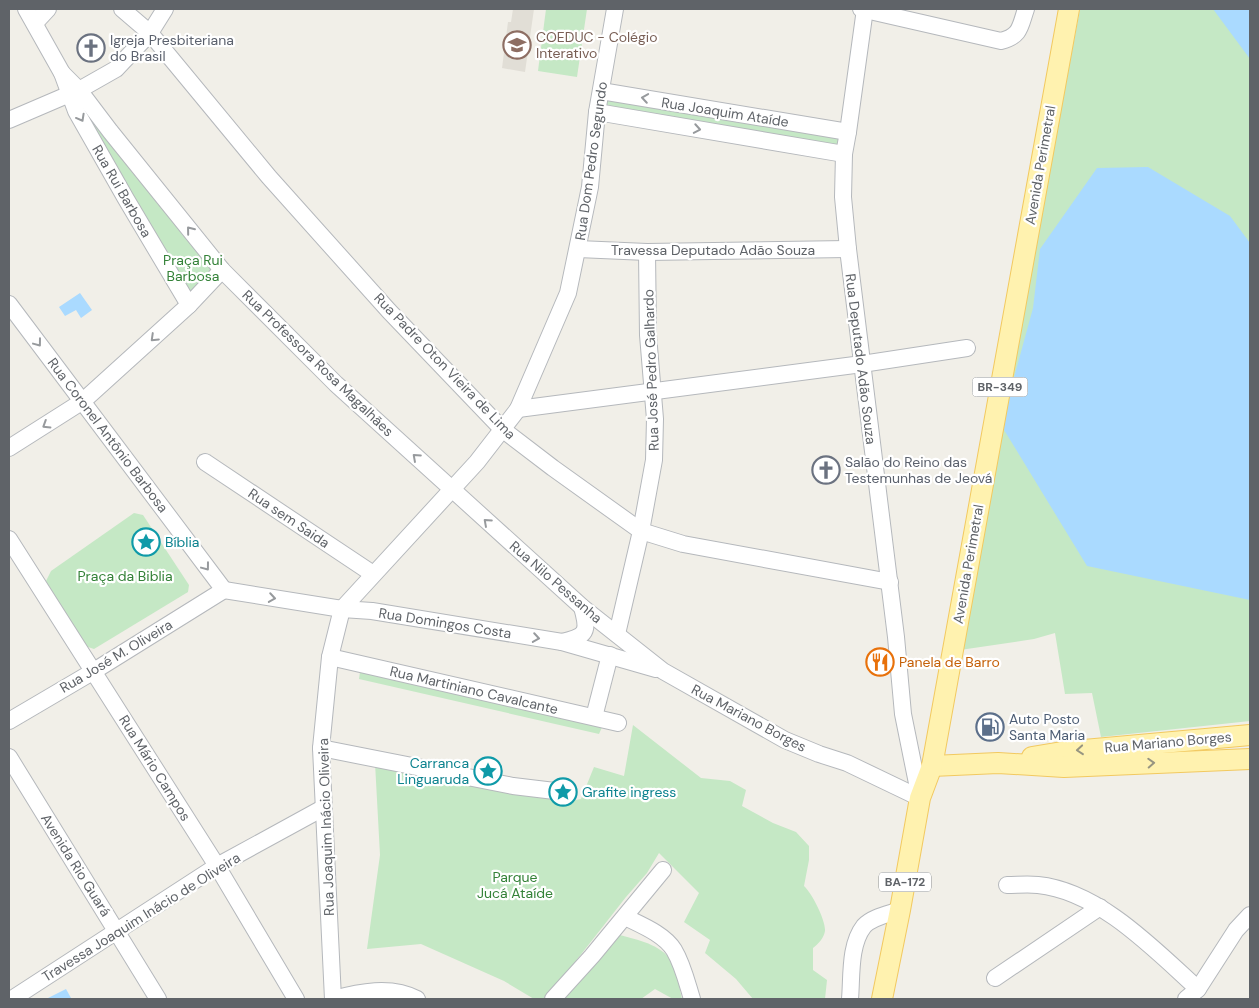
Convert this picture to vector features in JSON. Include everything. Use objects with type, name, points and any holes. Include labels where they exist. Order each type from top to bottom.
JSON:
[{"type":"main road","name":"Avenida Perimetral","points":[[882,999],[920,798],[932,766],[1069,9]]},
{"type":"main road","name":"Rua Mariano Borges","points":[[998,763],[1062,752],[1250,735]]},
{"type":"main road","name":"Rua Mariano Borges","points":[[932,766],[998,763],[1064,767],[1250,758]]},
{"type":"street","name":"Rua Professora Rosa Magalhães","points":[[26,9],[74,92],[105,125],[222,270],[336,384],[452,490]]},
{"type":"street","points":[[35,24],[48,9]]},
{"type":"street","name":"Rua Padre Oton Vieira de Lima","points":[[122,9],[150,33],[269,177],[389,311],[502,429],[553,468],[642,531],[683,544],[890,582]]},
{"type":"street","points":[[9,120],[74,92],[116,69],[150,33],[165,9]]},
{"type":"street","name":"Rua Dom Pedro Segundo","points":[[452,490],[477,462],[518,409],[568,293],[590,187],[597,112],[615,9]]},
{"type":"street","points":[[863,9],[1001,41],[1012,38],[1019,31],[1026,9]]},
{"type":"street","name":"Rua Deputado Adão Souza","points":[[863,9],[844,154],[843,198],[890,582],[903,714],[920,798]]},
{"type":"street","name":"Rua Joaquim Ataíde","points":[[601,91],[848,132]]},
{"type":"street","name":"Rua Rui Barbosa","points":[[74,92],[76,111],[190,305]]},
{"type":"street","name":"Rua Joaquim Ataíde","points":[[597,112],[844,154]]},
{"type":"street","name":"Travessa Deputado Adão Souza","points":[[578,249],[647,252],[848,249]]},
{"type":"street","name":"Rua José Pedro Galhardo","points":[[617,634],[642,531],[654,460],[655,419],[648,335],[647,252]]},
{"type":"street","points":[[9,448],[83,401],[190,305],[222,270]]},
{"type":"street","name":"Rua Coronel Antônio Barbosa","points":[[9,304],[224,590]]},
{"type":"street","points":[[518,409],[653,393],[967,348]]},
{"type":"street","name":"Rua sem Saida","points":[[205,462],[374,574]]},
{"type":"street","name":"Rua Joaquim Inácio Oliveira","points":[[333,999],[321,748],[330,656],[342,609],[452,490]]},
{"type":"street","name":"Rua Nilo Pessanha","points":[[452,490],[582,607],[662,671]]},
{"type":"street","name":"Rua Mário Campos","points":[[9,539],[217,866],[296,999]]},
{"type":"street","name":"Rua Domingos Costa","points":[[224,590],[342,609],[372,611],[562,642],[662,671]]},
{"type":"street","name":"Rua José M. Oliveira","points":[[9,721],[94,671],[224,590]]},
{"type":"street","points":[[562,642],[578,638],[584,632],[586,621],[582,607]]},
{"type":"street","points":[[594,716],[610,655]]},
{"type":"street","name":"Rua Martiniano Cavalcante","points":[[330,656],[618,723]]},
{"type":"street","name":"Rua Mariano Borges","points":[[662,671],[785,740],[847,763],[920,798]]},
{"type":"street","points":[[321,748],[513,786],[563,792]]},
{"type":"street","name":"Avenida Rio Guará","points":[[9,757],[158,999]]},
{"type":"street","name":"Travessa Joaquim Inácio de Oliveira","points":[[12,999],[217,866],[323,808]]},
{"type":"street","points":[[554,999],[625,917],[662,870]]},
{"type":"street","points":[[1007,885],[1038,884],[1064,891],[1100,907],[1143,939],[1192,994],[1236,930],[1250,915]]},
{"type":"street","points":[[995,978],[1100,907]]},
{"type":"street","points":[[850,999],[855,944],[865,926],[878,918],[900,910]]},
{"type":"street","points":[[625,917],[653,932],[674,950],[692,999]]},
{"type":"street","points":[[333,999],[359,992],[375,991],[396,993],[417,999]]},
{"type":"shaded area","name":"COEDUC - Colégio Interativo","points":[[513,9],[534,9],[525,72],[502,68],[508,22],[511,22]]},
{"type":"green space","points":[[546,9],[587,9],[577,77],[538,71]]},
{"type":"green space","points":[[1080,9],[1250,9],[1250,721],[1101,737],[1092,693],[1065,694],[1055,633],[1034,639],[960,650]]},
{"type":"green space","points":[[601,91],[848,132],[844,154],[597,112]]},
{"type":"green space","name":"Praça Rui Barbosa","points":[[69,94],[222,270],[189,305]]},
{"type":"green space","name":"Praça da Biblia","points":[[134,513],[143,515],[189,585],[188,592],[94,649],[85,646],[46,581],[51,571]]},
{"type":"green space","points":[[360,672],[603,725],[599,734],[359,679]]},
{"type":"green space","name":"Parque Jucá Ataíde","points":[[633,725],[701,778],[730,781],[746,790],[742,806],[773,823],[796,832],[809,846],[809,860],[804,886],[818,907],[825,926],[823,936],[813,948],[813,970],[827,980],[825,999],[753,999],[736,979],[705,953],[710,940],[684,922],[699,893],[659,853],[647,873],[546,999],[534,999],[504,981],[421,944],[367,949],[380,855],[375,763],[570,801],[581,799],[594,767],[624,776]]},
{"type":"green space","points":[[616,934],[645,942],[664,953],[674,967],[682,999],[673,999],[655,989],[641,999],[563,999]]},
{"type":"water","points":[[1213,9],[1250,9],[1250,59]]},
{"type":"water","points":[[1148,167],[1230,216],[1250,243],[1250,600],[1087,566],[1001,425],[1033,308],[1040,249],[1097,168]]},
{"type":"water","points":[[80,293],[92,310],[81,318],[76,310],[65,316],[59,307]]},
{"type":"water","points":[[66,989],[71,998],[46,999]]},
{"type":"place","name":"COEDUC - Colégio Interativo","points":[[517,45]]},
{"type":"place","name":"Igreja Presbiteriana do Brasil","points":[[91,48]]},
{"type":"place","name":"Salão do Reino das Testemunhas de Jeová","points":[[826,470]]},
{"type":"place","name":"Bíblia","points":[[146,542]]},
{"type":"place","name":"Panela de Barro","points":[[880,662]]},
{"type":"place","name":"Auto Posto Santa Maria","points":[[990,727]]},
{"type":"place","name":"Carranca Linguaruda","points":[[488,771]]},
{"type":"place","name":"Grafite ingress","points":[[563,792]]}]
